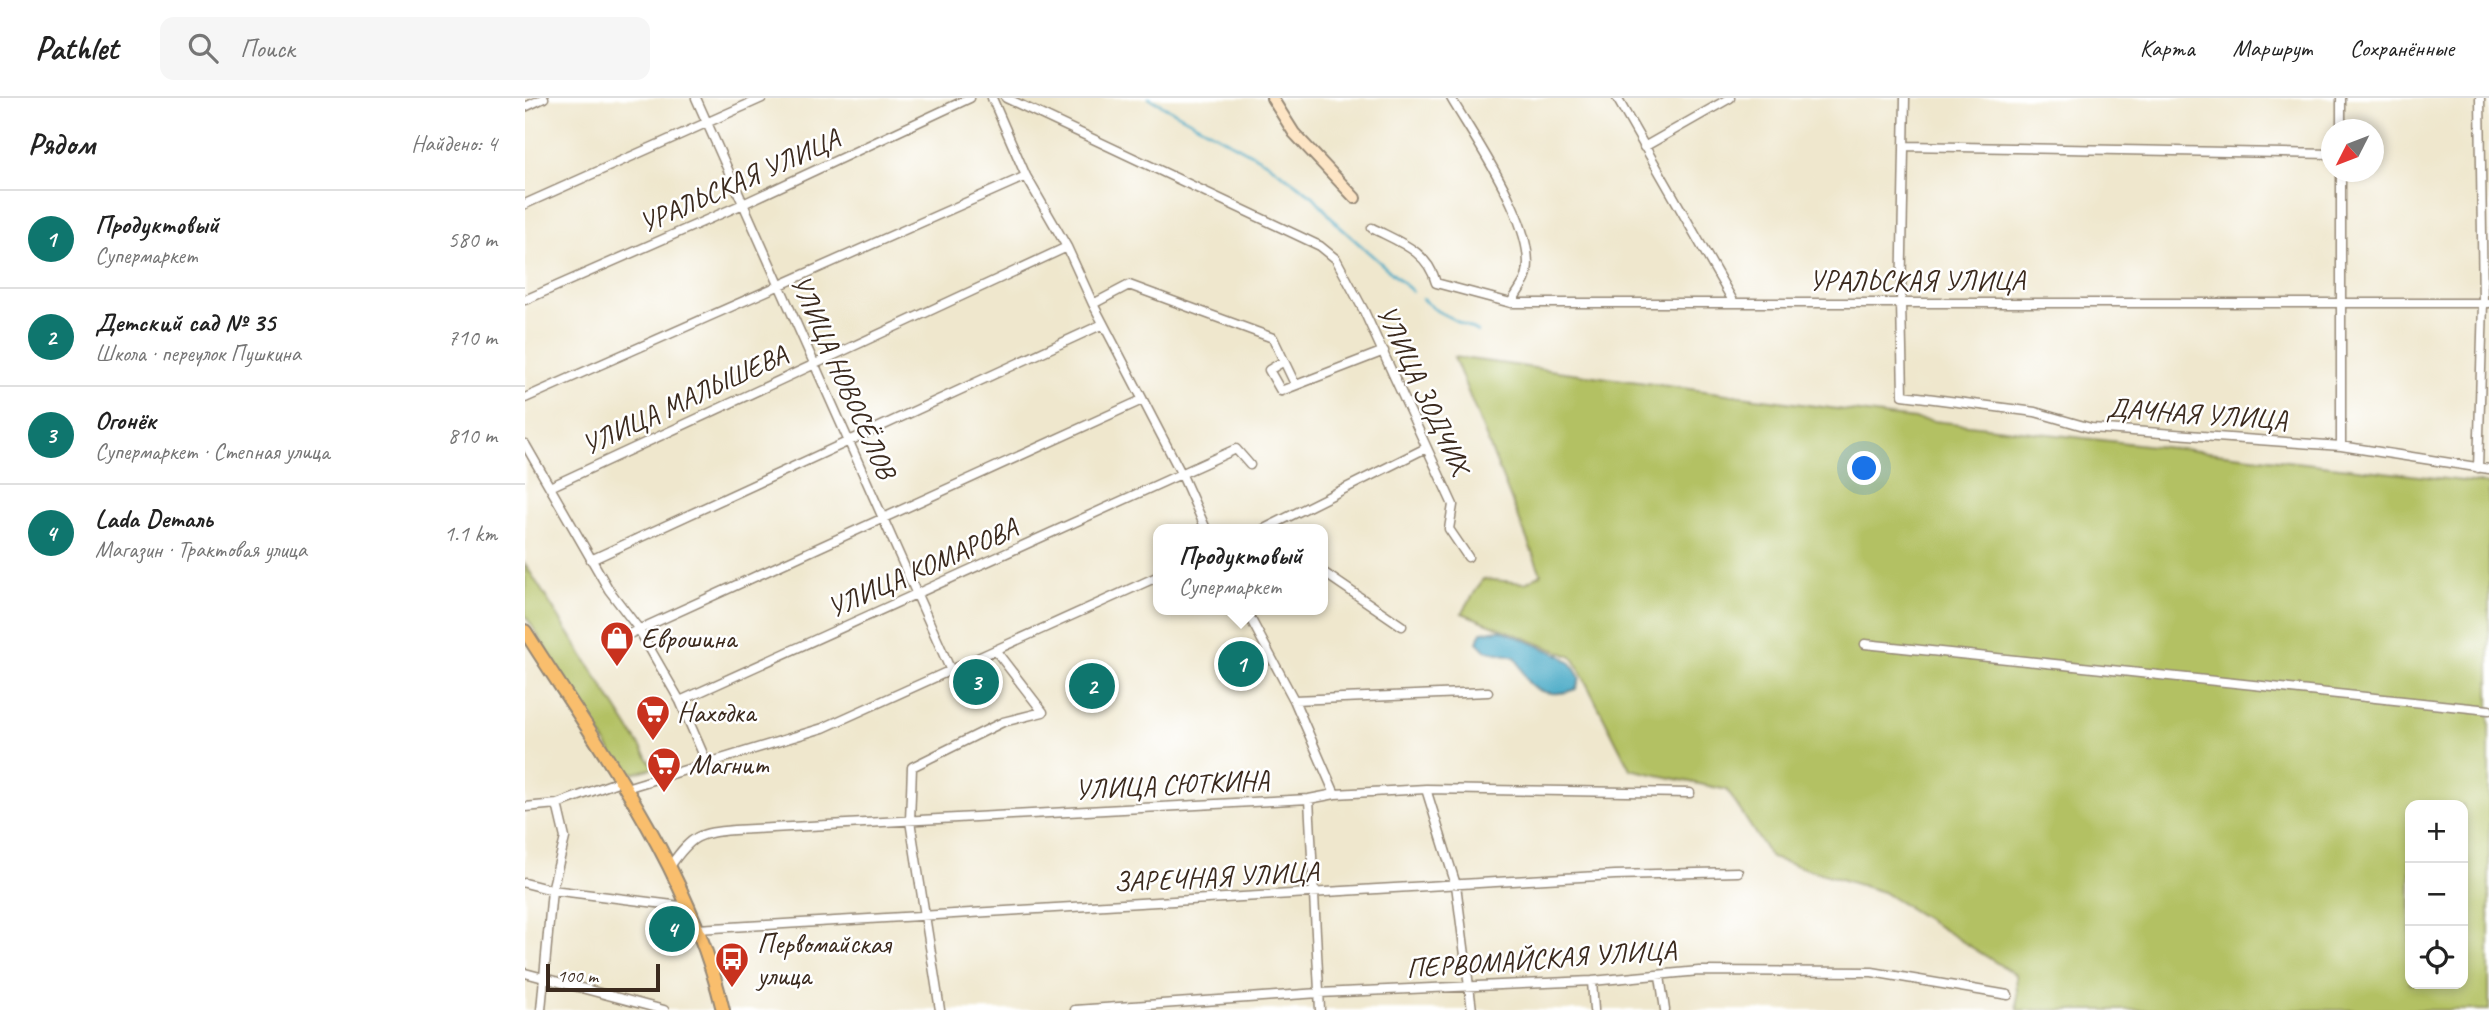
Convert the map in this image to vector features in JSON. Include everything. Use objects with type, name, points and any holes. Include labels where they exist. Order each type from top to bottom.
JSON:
[{"type":"main road","points":[[525,631],[671,865],[698,929],[723,1010]]},
{"type":"street","points":[[525,107],[544,98]]},
{"type":"street","name":"УЛИЦА НОВОСЁЛОВ","points":[[696,98],[881,520],[951,671]]},
{"type":"street","points":[[525,204],[762,98]]},
{"type":"street","name":"УРАЛЬСКАЯ УЛИЦА","points":[[525,300],[743,204],[970,98]]},
{"type":"street","points":[[992,98],[1026,176],[1067,247],[1103,324],[1182,475],[1204,524]]},
{"type":"street","name":"УЛИЦА ЗОДЧИХ","points":[[1006,98],[1320,246],[1336,259],[1384,351],[1453,505],[1449,529],[1468,557]]},
{"type":"street","points":[[1272,98],[1294,133],[1355,198]]},
{"type":"street","points":[[1451,98],[1514,207],[1526,246],[1526,278],[1511,303]]},
{"type":"street","points":[[1617,98],[1733,301]]},
{"type":"street","points":[[1644,147],[1730,98]]},
{"type":"street","points":[[1901,303],[1905,98]]},
{"type":"street","points":[[2341,98],[2341,119]]},
{"type":"street","points":[[2478,468],[2486,303],[2480,98]]},
{"type":"street","points":[[1905,146],[2321,154]]},
{"type":"street","points":[[525,398],[1026,176]]},
{"type":"street","points":[[2341,182],[2341,446]]},
{"type":"street","name":"УРАЛЬСКАЯ УЛИЦА","points":[[1372,228],[1418,252],[1433,269],[1436,283],[1511,303],[2486,303]]},
{"type":"street","name":"УЛИЦА МАЛЫШЕВА","points":[[549,487],[1067,247]]},
{"type":"street","points":[[1093,304],[1129,285],[1273,338],[1295,384]]},
{"type":"street","name":"ДАЧНАЯ УЛИЦА","points":[[1901,303],[1903,395],[2035,412],[2091,428],[2341,446],[2489,470]]},
{"type":"street","points":[[591,561],[1103,324]]},
{"type":"street","points":[[1284,361],[1269,370],[1281,391],[1384,351]]},
{"type":"street","points":[[614,642],[639,628],[1142,400]]},
{"type":"street","points":[[525,444],[591,561],[609,590],[639,628],[680,701],[707,763]]},
{"type":"street","points":[[1273,524],[1426,448]]},
{"type":"street","name":"УЛИЦА КОМАРОВА","points":[[680,701],[1236,449],[1250,465]]},
{"type":"street","points":[[1328,575],[1402,626]]},
{"type":"street","points":[[525,807],[557,804],[823,728],[1153,579]]},
{"type":"street","points":[[1249,615],[1294,700],[1335,794]]},
{"type":"street","points":[[1865,644],[2489,710]]},
{"type":"street","points":[[940,1010],[910,821],[912,766],[1003,722],[1043,712],[996,650]]},
{"type":"street","points":[[1294,700],[1488,692]]},
{"type":"street","points":[[1426,789],[1456,885],[1472,1010]]},
{"type":"street","name":"УЛИЦА СЮТКИНА","points":[[671,865],[686,844],[702,833],[1309,799],[1335,794],[1426,789],[1690,793]]},
{"type":"street","points":[[1309,799],[1320,1010]]},
{"type":"street","points":[[541,1010],[552,890],[565,838],[557,804]]},
{"type":"street","name":"ЗАРЕЧНАЯ УЛИЦА","points":[[698,929],[1615,875],[1738,872]]},
{"type":"street","points":[[525,883],[552,890],[689,906]]},
{"type":"street","name":"ПЕРВОМАЙСКАЯ УЛИЦА","points":[[1075,1010],[1319,993],[1592,981],[1699,971],[1872,971],[2008,995]]},
{"type":"street","points":[[525,973],[664,1010]]},
{"type":"street","points":[[1660,976],[1665,1010]]},
{"type":"street","points":[[1592,981],[1594,1010]]},
{"type":"green space","points":[[1454,357],[1889,416],[2489,484],[2489,1010],[2018,1010],[2016,975],[1883,892],[1771,858],[1727,790],[1630,769],[1573,657],[1462,613],[1483,579],[1525,583],[1541,574]]},
{"type":"green space","points":[[525,564],[654,768],[635,773],[624,772],[525,615]]},
{"type":"water","points":[[1501,630],[1560,655],[1571,663],[1580,678],[1576,689],[1557,693],[1538,690],[1528,682],[1515,657],[1485,650],[1477,642],[1482,632]]},
{"type":"waterway","points":[[1149,98],[1266,162],[1314,197],[1339,226],[1412,291]]},
{"type":"waterway","points":[[1422,299],[1437,311],[1478,332]]},
{"type":"place","name":"Продуктовый","points":[[1241,664]]},
{"type":"place","name":"Еврошина","points":[[617,668]]},
{"type":"place","name":"Огонёк","points":[[976,682]]},
{"type":"place","name":"Детский сад № 35","points":[[1092,686]]},
{"type":"place","name":"Находка","points":[[653,742]]},
{"type":"place","name":"Магнит","points":[[664,794]]},
{"type":"place","name":"Lada Dеталь","points":[[672,929]]},
{"type":"place","name":"Первомайская улица","points":[[732,989]]}]
